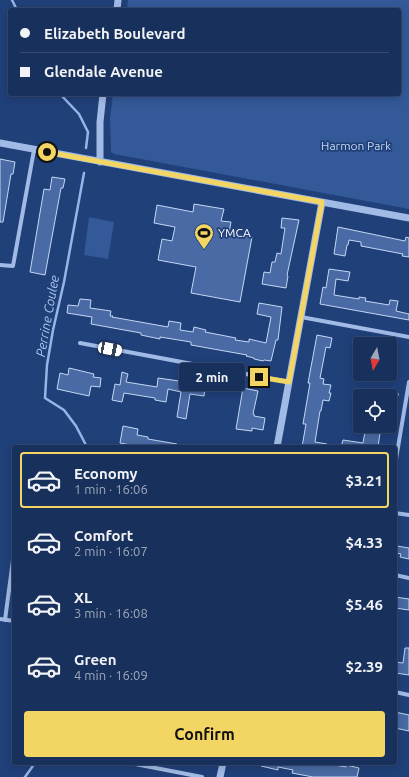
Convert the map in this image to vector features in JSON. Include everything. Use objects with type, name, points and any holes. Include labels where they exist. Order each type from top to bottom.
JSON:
[{"type":"street","points":[[100,162],[100,122],[103,96]]},
{"type":"street","points":[[0,143],[409,218]]},
{"type":"street","points":[[0,265],[13,266],[34,150]]},
{"type":"street","points":[[277,445],[322,202]]},
{"type":"street","points":[[301,317],[409,337]]},
{"type":"street","points":[[80,344],[289,382]]},
{"type":"street","points":[[397,453],[409,382]]},
{"type":"street","points":[[397,512],[409,515]]},
{"type":"street","points":[[5,620],[12,568]]},
{"type":"street","points":[[397,575],[409,578]]},
{"type":"street","points":[[0,619],[12,621]]},
{"type":"street","points":[[397,692],[409,695]]},
{"type":"street","points":[[140,765],[202,777]]},
{"type":"street","points":[[220,777],[223,765]]},
{"type":"green space","name":"Harmon Park","points":[[128,0],[409,0],[409,209],[114,154],[111,152],[110,119],[113,96],[401,96],[401,8],[127,8]]},
{"type":"green space","points":[[89,217],[114,222],[108,259],[84,255]]},
{"type":"building","points":[[0,159],[15,162],[13,174],[11,174],[3,222],[0,222]]},
{"type":"building","points":[[52,177],[65,179],[63,188],[61,188],[45,275],[30,272],[44,189],[50,190]]},
{"type":"building","name":"YMCA","points":[[194,204],[224,209],[221,221],[231,222],[229,233],[252,237],[240,302],[191,293],[196,267],[158,260],[162,239],[172,241],[175,227],[154,223],[157,205],[193,212]]},
{"type":"building","points":[[282,218],[299,220],[287,275],[286,288],[262,284],[264,272],[270,273],[272,262],[275,262],[277,253],[281,254],[285,228],[281,228]]},
{"type":"building","points":[[338,227],[405,241],[406,237],[409,238],[409,257],[402,256],[403,254],[361,246],[361,242],[349,240],[345,256],[334,254]]},
{"type":"building","points":[[329,269],[350,272],[348,281],[336,279],[334,295],[359,299],[359,297],[366,298],[365,301],[389,305],[390,300],[398,301],[396,311],[409,314],[409,320],[320,304],[323,287],[326,288]]},
{"type":"building","points":[[80,299],[91,300],[90,308],[111,311],[110,316],[113,316],[112,317],[168,327],[169,321],[181,323],[180,330],[193,332],[194,327],[206,330],[205,332],[236,338],[235,340],[249,342],[249,339],[266,343],[271,317],[257,314],[259,303],[282,307],[278,340],[276,340],[271,361],[263,361],[246,356],[247,355],[191,345],[191,342],[160,337],[160,339],[141,335],[141,333],[91,324],[92,317],[67,313],[68,305],[78,306]]},
{"type":"building","points":[[317,335],[332,338],[330,348],[326,347],[320,378],[324,379],[323,384],[331,385],[329,393],[331,393],[329,401],[323,400],[315,442],[327,445],[302,445],[306,424],[303,424],[310,383],[308,383]]},
{"type":"building","points":[[69,368],[94,374],[93,377],[101,378],[100,387],[91,386],[89,396],[57,389],[60,373],[68,375]]},
{"type":"building","points":[[122,372],[128,374],[126,382],[157,387],[158,378],[205,387],[204,396],[190,394],[186,419],[177,417],[181,392],[168,389],[166,402],[155,400],[155,398],[124,393],[122,402],[112,400],[115,384],[120,385]]},
{"type":"building","points":[[243,388],[258,391],[253,414],[254,416],[265,418],[263,430],[252,428],[252,431],[236,429]]},
{"type":"building","points":[[123,426],[138,429],[137,435],[148,437],[148,439],[177,444],[130,445],[120,443]]},
{"type":"building","points":[[365,433],[380,433],[378,445],[342,445],[343,440],[363,443]]},
{"type":"building","points":[[397,546],[409,548],[409,559],[400,557],[401,554],[397,553]]},
{"type":"building","points":[[397,597],[409,599],[409,610],[397,608]]},
{"type":"building","points":[[405,648],[409,648],[409,675],[397,673],[397,662],[403,663]]},
{"type":"building","points":[[397,712],[409,715],[409,731],[397,728]]},
{"type":"building","points":[[334,765],[346,767],[346,765],[359,768],[357,777],[313,777],[292,773],[293,770],[278,767],[278,770],[261,766]]},
{"type":"waterway","name":"Perrine Coulee","points":[[12,0],[16,8]]},
{"type":"waterway","name":"Perrine Coulee","points":[[62,96],[79,114],[88,132],[86,148]]},
{"type":"waterway","name":"Perrine Coulee","points":[[84,173],[64,282],[53,330],[47,365],[45,398],[64,410],[76,426],[86,445]]},
{"type":"waterway","name":"Perrine Coulee","points":[[25,777],[34,765]]},
{"type":"place","name":"YMCA","points":[[204,250]]},
{"type":"route","points":[[47,152],[322,202],[289,382],[259,377]]}]
